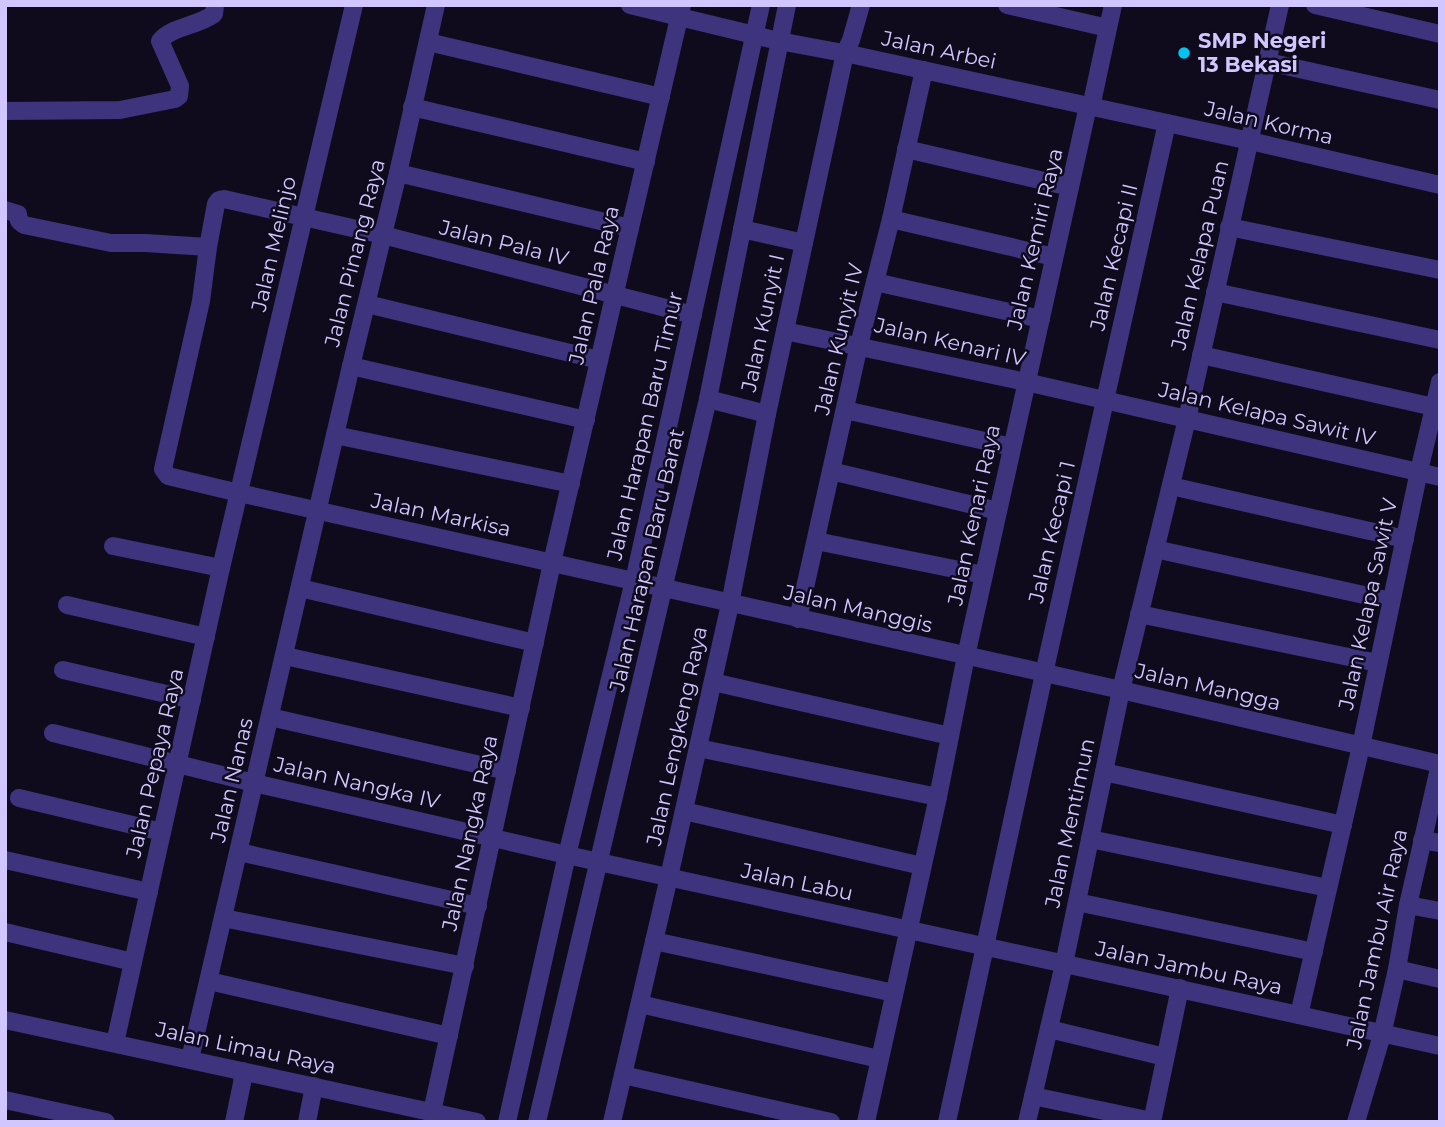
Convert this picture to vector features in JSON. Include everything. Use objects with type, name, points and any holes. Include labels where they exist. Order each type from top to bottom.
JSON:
[{"type":"street","points":[[5,111],[120,110],[175,99],[179,96],[180,86],[160,41],[165,34],[205,21],[214,14],[215,5]]},
{"type":"street","name":"Jalan Melinjo","points":[[239,493],[354,5]]},
{"type":"street","name":"Jalan Pinang Raya","points":[[318,511],[436,5]]},
{"type":"street","name":"Jalan Arbei","points":[[630,5],[680,11],[779,41],[1089,106]]},
{"type":"street","name":"Jalan Harapan Baru Timur","points":[[567,855],[634,581],[761,5]]},
{"type":"street","name":"Jalan Harapan Baru Barat","points":[[537,1122],[708,399],[787,5]]},
{"type":"street","name":"Jalan Kunyit I","points":[[730,604],[767,414],[845,53],[860,5]]},
{"type":"street","points":[[1007,5],[1108,29]]},
{"type":"street","name":"Jalan Kemiri Raya","points":[[1026,383],[1113,5]]},
{"type":"street","name":"Jalan Kelapa Puan","points":[[1155,549],[1280,5]]},
{"type":"street","points":[[1315,5],[1440,34]]},
{"type":"street","name":"Jalan Pala Raya","points":[[553,563],[680,11]]},
{"type":"street","points":[[428,42],[661,97]]},
{"type":"street","points":[[1268,62],[1440,100]]},
{"type":"street","name":"Jalan Kunyit IV","points":[[798,619],[924,70]]},
{"type":"street","name":"Jalan Korma","points":[[1089,106],[1440,185]]},
{"type":"street","points":[[412,107],[646,162]]},
{"type":"street","name":"Jalan Kecapi II","points":[[1105,401],[1167,123]]},
{"type":"street","points":[[906,149],[1070,187]]},
{"type":"street","points":[[398,173],[630,228]]},
{"type":"street","name":"Jalan Pala IV","points":[[208,247],[216,204],[219,200],[224,200],[383,235],[693,315]]},
{"type":"street","points":[[5,210],[18,214],[19,221],[24,225],[111,243],[208,247]]},
{"type":"street","points":[[891,219],[1054,257]]},
{"type":"street","points":[[1229,227],[1440,270]]},
{"type":"street","points":[[742,229],[804,243]]},
{"type":"street","name":"Jalan Markisa","points":[[208,247],[201,301],[163,468],[168,476],[662,588]]},
{"type":"street","points":[[875,282],[1041,318]]},
{"type":"street","points":[[1215,292],[1440,340]]},
{"type":"street","points":[[367,304],[599,360]]},
{"type":"street","name":"Jalan Kenari IV","points":[[785,331],[859,345],[1105,401]]},
{"type":"street","points":[[1201,355],[1434,407]]},
{"type":"street","points":[[351,366],[586,421]]},
{"type":"street","name":"Jalan Kelapa Sawit V","points":[[1299,1015],[1440,382]]},
{"type":"street","name":"Jalan Kenari Raya","points":[[866,1122],[1026,383]]},
{"type":"street","points":[[708,399],[767,414]]},
{"type":"street","name":"Jalan Kelapa Sawit IV","points":[[1105,401],[1419,471]]},
{"type":"street","name":"Jalan Kecapi 1","points":[[947,1122],[1105,401]]},
{"type":"street","points":[[845,410],[1012,447]]},
{"type":"street","points":[[335,435],[571,484]]},
{"type":"street","points":[[831,471],[998,511]]},
{"type":"street","points":[[1419,471],[1440,477]]},
{"type":"street","points":[[1171,486],[1405,539]]},
{"type":"street","name":"Jalan Pepaya Raya","points":[[115,1043],[239,493]]},
{"type":"street","name":"Jalan Nanas","points":[[190,1059],[318,511]]},
{"type":"street","points":[[816,541],[984,575]]},
{"type":"street","points":[[113,546],[221,568]]},
{"type":"street","points":[[1155,549],[1391,601]]},
{"type":"street","name":"Jalan Mentimun","points":[[1027,1122],[1064,964],[1121,690],[1155,549]]},
{"type":"street","name":"Jalan Nangka Raya","points":[[432,1112],[553,563]]},
{"type":"street","points":[[300,588],[535,643]]},
{"type":"street","name":"Jalan Manggis","points":[[662,588],[1044,673]]},
{"type":"street","name":"Jalan Lengkeng Raya","points":[[612,1122],[730,604]]},
{"type":"street","points":[[67,605],[206,638]]},
{"type":"street","points":[[1139,614],[1378,663]]},
{"type":"street","points":[[285,656],[521,708]]},
{"type":"street","points":[[63,670],[192,700]]},
{"type":"street","name":"Jalan Mangga","points":[[1044,673],[1440,764]]},
{"type":"street","points":[[713,682],[950,736]]},
{"type":"street","points":[[270,718],[507,771]]},
{"type":"street","name":"Jalan Nangka IV","points":[[54,733],[254,783],[600,862]]},
{"type":"street","points":[[698,748],[938,797]]},
{"type":"street","name":"Jalan Jambu Air Raya","points":[[1356,1122],[1382,1035],[1409,905],[1431,842],[1440,764]]},
{"type":"street","points":[[1104,772],[1343,825]]},
{"type":"street","points":[[19,798],[162,832]]},
{"type":"street","points":[[684,811],[922,866]]},
{"type":"street","points":[[1090,839],[1328,888]]},
{"type":"street","points":[[239,852],[478,906]]},
{"type":"street","points":[[507,1122],[567,855]]},
{"type":"street","points":[[5,860],[149,892]]},
{"type":"street","name":"Jalan Labu","points":[[600,862],[986,946]]},
{"type":"street","points":[[1077,902],[1314,952]]},
{"type":"street","points":[[1409,905],[1440,911]]},
{"type":"street","points":[[223,918],[464,966]]},
{"type":"street","points":[[5,932],[133,962]]},
{"type":"street","points":[[654,941],[894,993]]},
{"type":"street","name":"Jalan Jambu Raya","points":[[986,946],[1440,1046]]},
{"type":"street","points":[[1397,970],[1440,979]]},
{"type":"street","points":[[209,981],[449,1035]]},
{"type":"street","points":[[1034,1096],[1152,1121],[1180,988]]},
{"type":"street","points":[[639,1004],[879,1059]]},
{"type":"street","name":"Jalan Limau Raya","points":[[5,1020],[477,1122]]},
{"type":"street","points":[[1049,1029],[1166,1057]]},
{"type":"street","points":[[234,1122],[243,1071]]},
{"type":"street","points":[[623,1075],[831,1122]]},
{"type":"street","points":[[307,1122],[314,1086]]},
{"type":"street","points":[[16,1122],[13,1102],[106,1122]]},
{"type":"place","name":"SMP Negeri 13 Bekasi","points":[[1184,53]]}]
